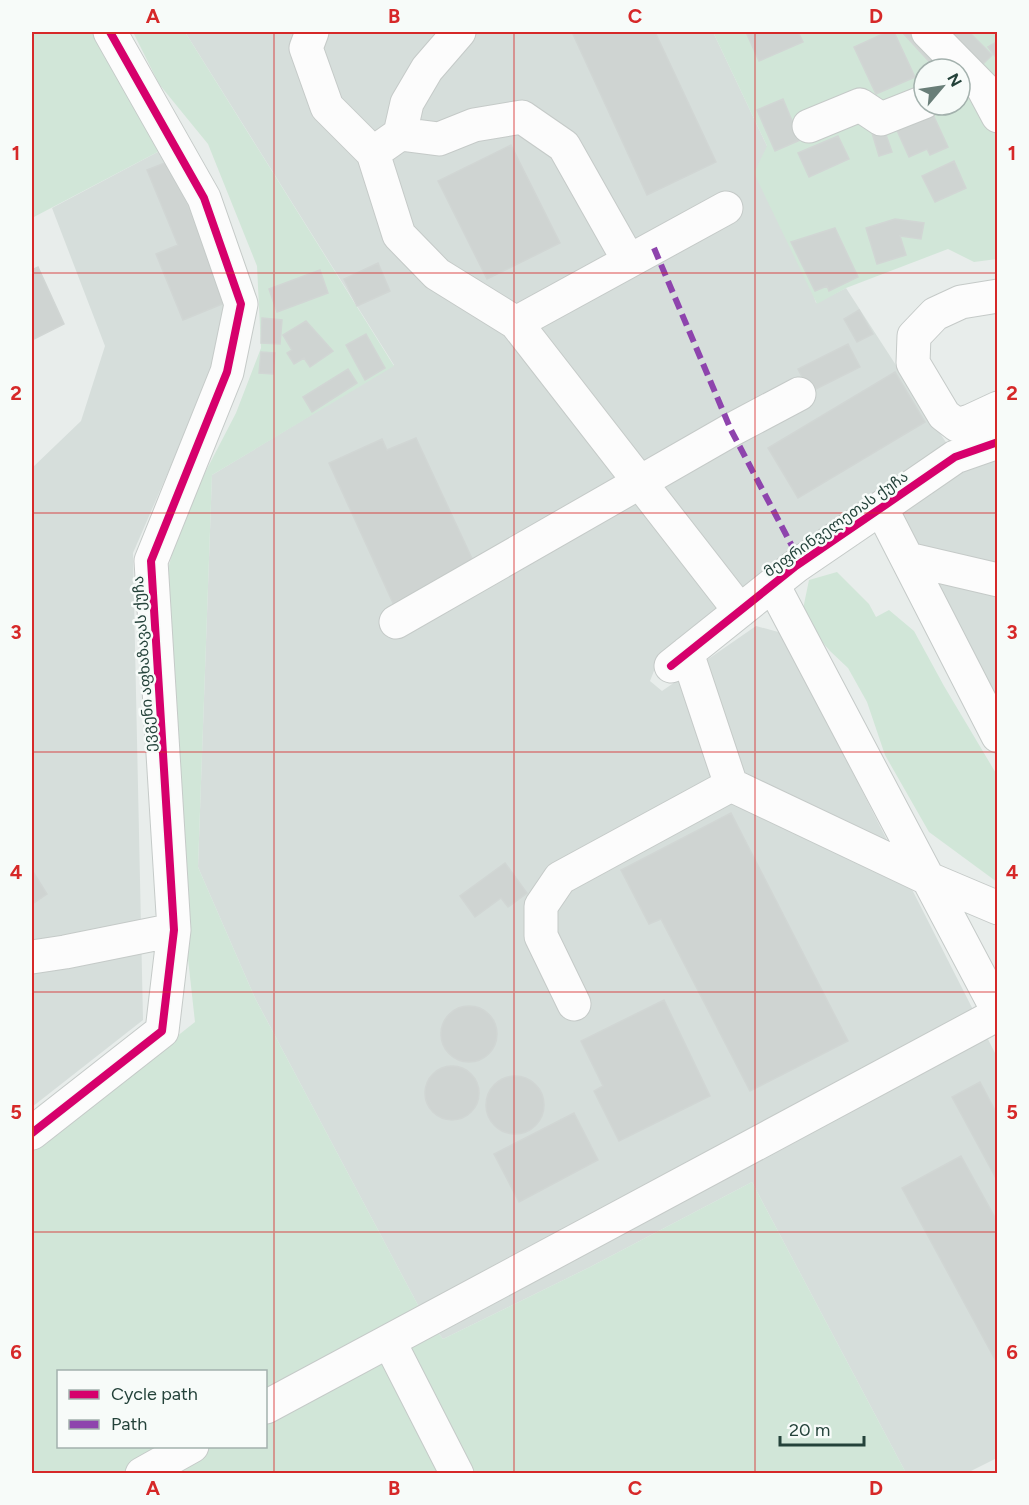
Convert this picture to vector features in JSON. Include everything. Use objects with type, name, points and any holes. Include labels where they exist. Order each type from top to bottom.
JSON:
[{"type":"street","name":"ევგენი აფხაზავას ქუჩა","points":[[32,1133],[162,1031],[174,930],[151,561],[227,372],[241,304],[204,198],[110,32]]},
{"type":"street","points":[[312,32],[306,48],[327,107],[374,153],[399,235],[437,274],[516,323],[741,611]]},
{"type":"street","points":[[374,153],[400,134],[407,103],[427,69],[459,32]]},
{"type":"street","points":[[928,32],[984,93]]},
{"type":"street","points":[[809,126],[860,105],[881,118],[912,106]]},
{"type":"street","points":[[400,134],[440,139],[474,125],[522,117],[564,146],[628,261]]},
{"type":"street","points":[[516,323],[726,208]]},
{"type":"street","points":[[998,296],[961,302],[935,314],[914,336],[913,363],[944,415],[957,425],[998,408]]},
{"type":"street","points":[[396,622],[799,393]]},
{"type":"street","name":"მეფრინველეთას ქუჩა","points":[[731,785],[679,660],[796,566],[881,507],[955,457],[998,442]]},
{"type":"street","points":[[881,507],[998,736]]},
{"type":"street","points":[[908,559],[998,580]]},
{"type":"street","points":[[267,1406],[998,1013],[773,585]]},
{"type":"street","points":[[574,1004],[541,936],[541,906],[560,878],[731,785],[927,878],[998,908]]},
{"type":"street","points":[[32,957],[174,930]]},
{"type":"street","points":[[389,1341],[458,1473]]},
{"type":"street","points":[[142,1473],[188,1448]]},
{"type":"shaded area","points":[[185,32],[713,32],[767,146],[816,303],[846,288],[947,444],[661,653],[650,681],[662,691],[756,626],[782,633],[997,1057],[997,1458],[967,1473],[906,1473],[752,1182],[590,1267],[443,1339],[420,1309],[255,998],[198,867],[212,475],[394,365]]},
{"type":"shaded area","points":[[169,146],[237,292],[215,364],[133,553],[143,1020],[32,1107],[32,468],[81,421],[105,346],[52,208]]},
{"type":"shaded area","points":[[997,453],[997,710],[896,510],[961,465]]},
{"type":"green space","points":[[32,32],[98,32],[169,146],[32,218]]},
{"type":"green space","points":[[133,32],[185,32],[394,366],[212,475],[198,867],[255,998],[420,1309],[443,1339],[590,1267],[752,1182],[906,1473],[32,1474],[32,1151],[195,1022],[173,823],[166,577],[181,519],[236,413],[261,348],[257,266],[208,144],[159,84]]},
{"type":"green space","points":[[713,32],[997,32],[997,259],[974,262],[948,249],[846,288],[817,304],[754,173],[767,146]]},
{"type":"green space","points":[[837,572],[869,604],[876,617],[889,610],[914,631],[997,775],[997,882],[929,832],[885,755],[867,702],[848,668],[812,630],[803,609],[809,580]]},
{"type":"building","points":[[572,32],[655,32],[716,162],[647,195]]},
{"type":"building","points":[[746,32],[798,32],[803,42],[759,61]]},
{"type":"building","points":[[887,32],[894,32],[912,71],[912,78],[876,94],[854,47]]},
{"type":"building","points":[[923,32],[937,57],[925,57],[903,33]]},
{"type":"building","points":[[941,32],[969,32],[992,55],[978,69],[972,63],[972,57],[966,57]]},
{"type":"building","points":[[998,41],[998,60],[988,47]]},
{"type":"building","points":[[783,99],[800,140],[775,151],[757,110]]},
{"type":"building","points":[[912,116],[934,117],[948,147],[930,155],[927,149],[909,157],[894,124]]},
{"type":"building","points":[[884,129],[892,152],[879,156],[872,133]]},
{"type":"building","points":[[838,136],[849,159],[809,177],[798,153]]},
{"type":"building","points":[[511,145],[560,243],[487,279],[438,181]]},
{"type":"building","points":[[170,161],[227,302],[183,320],[156,254],[178,245],[147,170]]},
{"type":"building","points":[[954,161],[966,188],[935,202],[922,176]]},
{"type":"building","points":[[895,219],[924,223],[921,239],[900,236],[906,255],[877,264],[866,228]]},
{"type":"building","points":[[835,228],[858,277],[829,291],[827,286],[815,291],[791,242]]},
{"type":"building","points":[[378,263],[390,291],[357,306],[344,279]]},
{"type":"building","points":[[38,267],[64,324],[32,340],[32,270]]},
{"type":"building","points":[[320,270],[328,293],[277,312],[269,289]]},
{"type":"building","points":[[859,310],[873,334],[857,342],[844,319]]},
{"type":"building","points":[[262,318],[282,320],[280,344],[261,343]]},
{"type":"building","points":[[306,321],[333,351],[310,367],[304,358],[294,364],[287,353],[292,350],[283,335]]},
{"type":"building","points":[[366,334],[385,368],[365,380],[346,345]]},
{"type":"building","points":[[848,344],[860,367],[810,392],[798,369]]},
{"type":"building","points":[[261,352],[275,353],[273,374],[259,373]]},
{"type":"building","points":[[348,369],[357,383],[312,412],[303,397]]},
{"type":"building","points":[[895,372],[925,422],[798,498],[768,448]]},
{"type":"building","points":[[416,438],[475,565],[393,603],[329,463],[382,439],[387,450]]},
{"type":"building","points":[[731,813],[848,1041],[750,1091],[661,919],[649,924],[621,870]]},
{"type":"building","points":[[505,863],[527,893],[508,907],[501,898],[475,917],[460,896]]},
{"type":"building","points":[[32,870],[47,894],[32,904]]},
{"type":"building","points":[[664,1000],[710,1096],[619,1141],[594,1091],[603,1086],[581,1041]]},
{"type":"building","points":[[469,1006],[480,1008],[489,1014],[495,1023],[497,1034],[495,1045],[489,1054],[480,1060],[469,1062],[458,1060],[449,1054],[443,1045],[441,1034],[443,1023],[449,1014],[458,1008]]},
{"type":"building","points":[[447,1066],[457,1066],[467,1070],[475,1078],[479,1093],[475,1108],[467,1116],[457,1120],[447,1120],[437,1116],[429,1108],[425,1098],[425,1088],[429,1078],[437,1070]]},
{"type":"building","points":[[509,1076],[521,1076],[536,1084],[544,1099],[544,1111],[536,1126],[521,1134],[509,1134],[494,1126],[486,1111],[486,1099],[494,1084]]},
{"type":"building","points":[[980,1082],[998,1116],[998,1182],[952,1097]]},
{"type":"building","points":[[574,1113],[598,1160],[519,1202],[494,1154]]},
{"type":"building","points":[[961,1156],[998,1223],[998,1365],[902,1188]]},
{"type":"marked path","points":[[654,248],[731,430],[801,563]]},
{"type":"cycle path","points":[[32,1133],[162,1031],[174,930],[151,561],[227,372],[241,304],[204,198],[110,32]]},
{"type":"cycle path","points":[[671,666],[796,566],[955,457],[998,442]]}]
